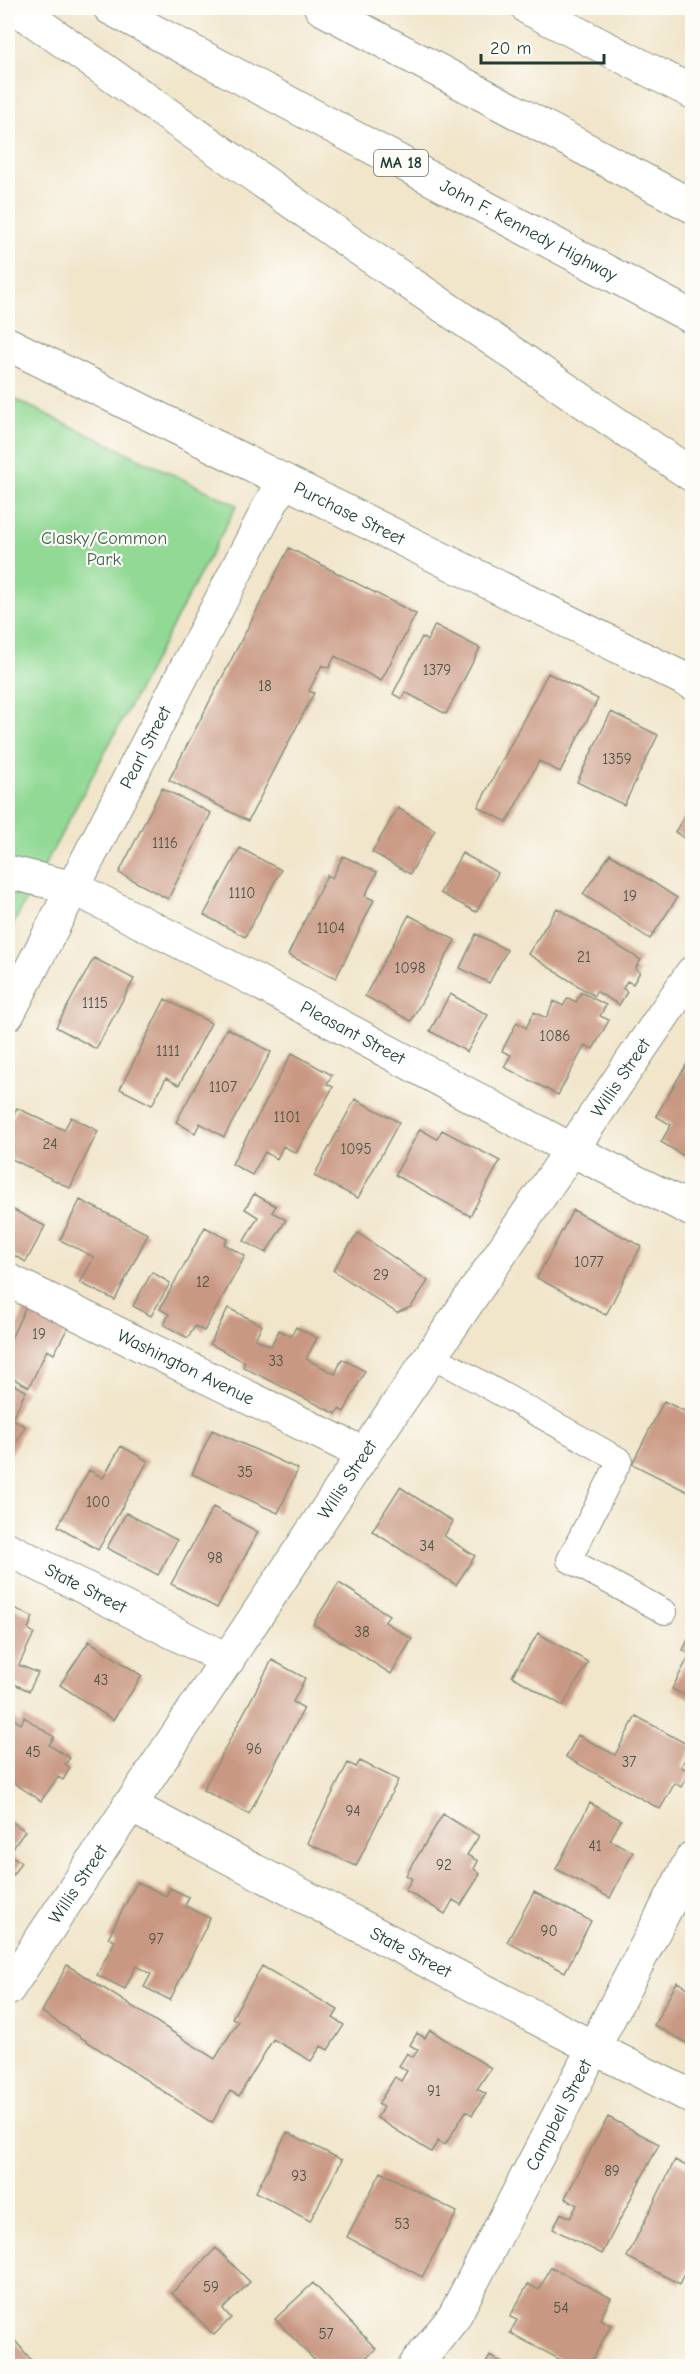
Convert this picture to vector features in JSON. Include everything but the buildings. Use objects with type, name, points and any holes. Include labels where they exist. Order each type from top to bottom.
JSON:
[{"type":"main road","points":[[16,8],[352,244],[693,475]]},
{"type":"main road","name":"John F. Kennedy Highway","points":[[110,8],[693,317]]},
{"type":"main road","points":[[321,8],[693,206]]},
{"type":"main road","points":[[528,8],[693,92]]},
{"type":"main road","name":"Purchase Street","points":[[8,344],[693,683]]},
{"type":"main road","name":"Pearl Street","points":[[8,1014],[283,480]]},
{"type":"main road","name":"Pleasant Street","points":[[8,872],[74,888],[243,974],[572,1150],[693,1210]]},
{"type":"main road","name":"Willis Street","points":[[8,1989],[364,1454],[693,973]]},
{"type":"main road","name":"Washington Avenue","points":[[8,1280],[364,1454]]},
{"type":"main road","name":"State Street","points":[[8,1549],[228,1660]]},
{"type":"main road","name":"State Street","points":[[129,1805],[594,2048],[693,2097]]},
{"type":"main road","name":"Campbell Street","points":[[415,2367],[454,2317],[693,1858]]},
{"type":"lane","points":[[433,1356],[508,1400],[620,1460],[569,1560],[665,1612]]},
{"type":"green space","name":"Clasky/Common Park","points":[[8,396],[237,505],[8,934]]}]
